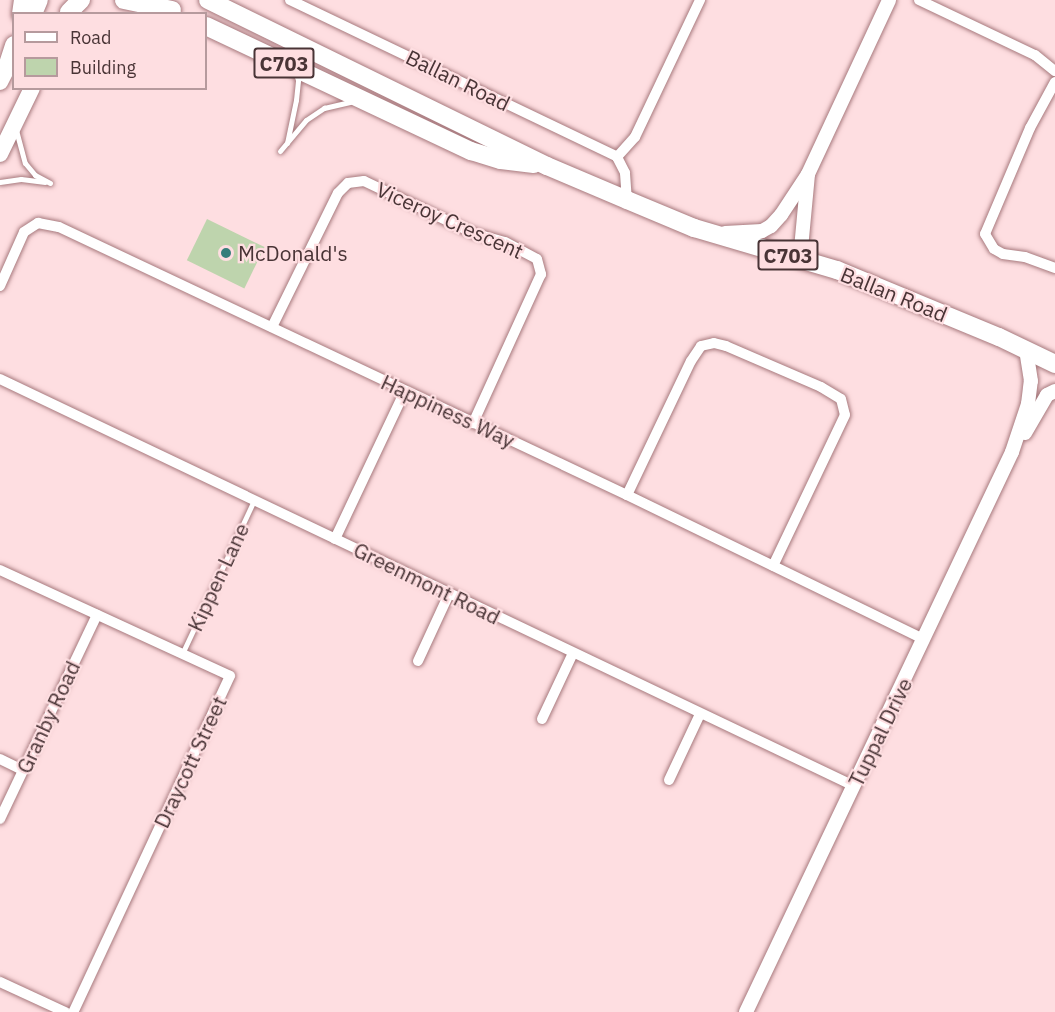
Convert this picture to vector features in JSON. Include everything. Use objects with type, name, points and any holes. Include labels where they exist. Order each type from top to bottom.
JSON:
[{"type":"main road","points":[[124,0],[176,12]]},
{"type":"main road","points":[[151,0],[176,12]]},
{"type":"main road","name":"Ballan Road","points":[[216,1],[547,165],[627,200],[712,233],[800,259],[884,289],[1055,364]]},
{"type":"main road","name":"Ballan Road","points":[[207,26],[471,152],[501,160],[547,165]]},
{"type":"main road","points":[[0,81],[11,59]]},
{"type":"main road","points":[[0,154],[31,90]]},
{"type":"street","name":"Ballan Road","points":[[290,0],[617,156]]},
{"type":"street","points":[[712,233],[743,233],[771,226],[781,216],[808,174],[889,0]]},
{"type":"street","points":[[919,0],[1035,55],[1055,71]]},
{"type":"street","points":[[627,200],[625,173],[617,156],[635,138],[696,2]]},
{"type":"street","points":[[1055,82],[1030,128],[985,228],[988,242],[1004,254],[1055,268]]},
{"type":"street","points":[[800,259],[808,174]]},
{"type":"street","name":"Viceroy Crescent","points":[[272,327],[338,193],[348,183],[364,181],[473,232],[505,242],[537,259],[541,274],[473,423]]},
{"type":"street","name":"Happiness Way","points":[[0,286],[24,232],[30,226],[46,223],[627,495],[924,639]]},
{"type":"street","points":[[627,495],[691,361],[701,346],[714,343],[726,346],[821,387],[841,399],[844,415],[773,566]]},
{"type":"street","name":"Tuppal Drive","points":[[746,1012],[1012,452],[1029,404],[1031,381],[1026,350]]},
{"type":"street","name":"Greenmont Road","points":[[0,379],[854,786]]},
{"type":"street","points":[[335,539],[405,391]]},
{"type":"street","name":"Tuppal Drive","points":[[1012,452],[1047,395],[1055,391]]},
{"type":"street","name":"Draycott Street","points":[[0,570],[230,676],[74,1012]]},
{"type":"street","points":[[418,661],[449,594]]},
{"type":"street","name":"Granby Road","points":[[0,819],[97,615]]},
{"type":"street","points":[[542,719],[573,653]]},
{"type":"street","points":[[669,780],[700,714]]},
{"type":"street","points":[[0,759],[23,770]]},
{"type":"street","points":[[0,982],[65,1012]]},
{"type":"lane","points":[[286,144],[296,100],[298,80],[294,68]]},
{"type":"lane","points":[[280,151],[306,120],[324,108],[362,100]]},
{"type":"lane","points":[[0,182],[21,179],[50,183],[35,174],[25,163],[19,149],[15,122]]},
{"type":"lane","name":"Kippen Lane","points":[[182,654],[254,500]]},
{"type":"building","name":"McDonald's","points":[[207,219],[265,247],[244,288],[187,260]]},
{"type":"place","name":"McDonald's","points":[[226,253]]}]
